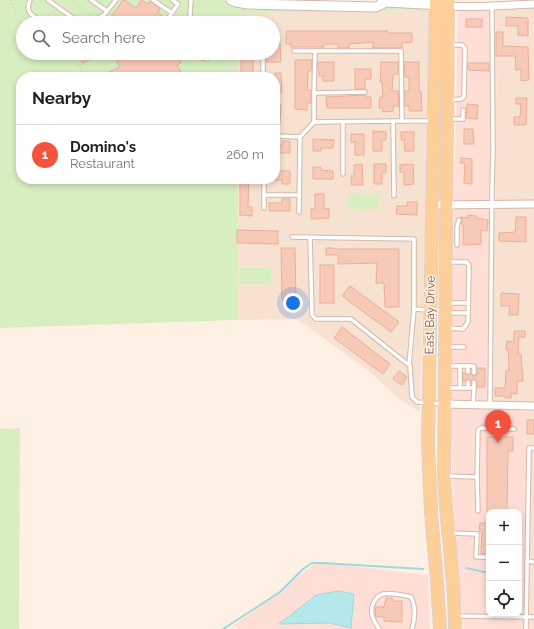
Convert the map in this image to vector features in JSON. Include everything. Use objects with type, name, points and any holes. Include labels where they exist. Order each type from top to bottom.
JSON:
[{"type":"main road","name":"East Bay Drive","points":[[436,2],[430,310],[429,478],[430,512],[438,582],[440,629]]},
{"type":"main road","name":"East Bay Drive","points":[[448,3],[446,205],[452,226],[446,262],[444,347],[444,476],[448,533],[454,585],[455,629]]},
{"type":"street","points":[[231,0],[248,4],[376,7],[384,1],[436,2],[492,6],[505,2],[534,4]]},
{"type":"street","points":[[432,205],[534,204]]},
{"type":"street","points":[[444,404],[534,406]]},
{"type":"lane","points":[[30,0],[28,7],[30,13],[34,16]]},
{"type":"lane","points":[[48,0],[70,16]]},
{"type":"lane","points":[[91,0],[108,11]]},
{"type":"lane","points":[[103,16],[116,0]]},
{"type":"lane","points":[[153,0],[172,13]]},
{"type":"lane","points":[[170,16],[178,4],[172,0]]},
{"type":"lane","points":[[190,16],[191,0]]},
{"type":"lane","points":[[490,405],[493,151],[492,6]]},
{"type":"lane","points":[[447,100],[461,99],[464,97],[465,48],[462,45],[448,45]]},
{"type":"lane","points":[[294,50],[401,51],[402,121]]},
{"type":"lane","points":[[299,212],[300,137],[314,122],[315,51]]},
{"type":"lane","points":[[263,60],[263,72]]},
{"type":"lane","points":[[314,93],[365,92]]},
{"type":"lane","points":[[447,119],[463,119],[463,110]]},
{"type":"lane","points":[[393,121],[394,196]]},
{"type":"lane","points":[[314,122],[433,121]]},
{"type":"lane","points":[[343,122],[343,174]]},
{"type":"lane","points":[[280,136],[300,137]]},
{"type":"lane","points":[[264,184],[264,208]]},
{"type":"lane","points":[[264,195],[299,195]]},
{"type":"lane","points":[[452,226],[459,220]]},
{"type":"lane","points":[[292,237],[414,239],[414,309],[409,365],[412,397],[417,402],[444,404]]},
{"type":"lane","points":[[310,238],[312,315],[316,319],[351,319],[409,365]]},
{"type":"lane","points":[[451,239],[457,245]]},
{"type":"lane","points":[[445,328],[463,329],[468,322],[469,266],[467,262],[446,262]]},
{"type":"lane","points":[[445,308],[468,303]]},
{"type":"lane","points":[[445,308],[468,313]]},
{"type":"lane","points":[[414,309],[430,310]]},
{"type":"lane","points":[[444,347],[464,347]]},
{"type":"lane","points":[[444,366],[474,366],[474,372]]},
{"type":"lane","points":[[460,366],[460,388]]},
{"type":"lane","points":[[468,366],[468,372]]},
{"type":"lane","points":[[468,382],[468,388]]},
{"type":"lane","points":[[473,405],[474,382]]},
{"type":"lane","points":[[444,388],[474,388]]},
{"type":"lane","points":[[478,511],[478,430],[481,428],[514,429]]},
{"type":"lane","points":[[526,629],[529,448],[534,448]]},
{"type":"lane","points":[[444,476],[477,477]]},
{"type":"lane","points":[[528,483],[534,483]]},
{"type":"lane","points":[[528,523],[534,523]]},
{"type":"lane","points":[[448,533],[477,534],[476,557],[486,558]]},
{"type":"lane","points":[[527,561],[534,562]]},
{"type":"lane","points":[[379,629],[372,615],[372,607],[381,595],[394,594],[411,597],[414,603],[412,629]]},
{"type":"lane","points":[[455,616],[534,617]]},
{"type":"path","points":[[11,0],[16,16]]},
{"type":"path","points":[[70,0],[92,16]]},
{"type":"path","points":[[77,60],[82,72]]},
{"type":"shaded area","points":[[534,8],[534,201],[494,201],[498,22],[496,9]]},
{"type":"shaded area","points":[[496,9],[498,22],[494,201],[454,201],[458,10]]},
{"type":"shaded area","points":[[431,10],[429,160],[420,412],[399,399],[369,371],[297,319],[237,320],[237,184],[280,184],[280,72],[237,72],[237,60],[280,60],[280,16],[237,16],[237,13]]},
{"type":"shaded area","points":[[454,208],[494,208],[490,402],[450,401]]},
{"type":"shaded area","points":[[494,208],[534,208],[534,402],[490,402]]},
{"type":"shaded area","points":[[450,408],[490,408],[490,410],[526,409],[528,629],[464,629],[454,525]]},
{"type":"shaded area","points":[[526,409],[534,409],[534,629],[528,629]]},
{"type":"shaded area","points":[[317,562],[428,575],[430,629],[240,629],[235,626],[229,629]],"holes":[[[354,594],[351,628],[330,623],[280,624],[316,595]]]},
{"type":"green space","points":[[0,0],[223,0],[234,5],[387,5],[432,8],[431,10],[238,13],[238,16],[16,16],[16,60],[237,60],[237,72],[16,72],[16,184],[237,184],[237,320],[0,328]]},
{"type":"green space","points":[[348,193],[379,194],[379,210],[347,209]]},
{"type":"green space","points":[[240,268],[271,268],[271,284],[239,284]]},
{"type":"green space","points":[[20,428],[19,629],[0,629],[0,429]]},
{"type":"water","points":[[338,591],[354,594],[351,628],[330,623],[279,624],[316,595]]},
{"type":"building","points":[[123,0],[136,8],[141,0],[148,4],[150,1],[160,9],[158,13],[162,16],[112,16]]},
{"type":"building","points":[[506,17],[528,18],[528,36],[518,35],[518,26],[506,26]]},
{"type":"building","points":[[466,19],[482,19],[482,27],[466,27]]},
{"type":"building","points":[[286,31],[388,31],[388,33],[412,33],[412,42],[402,43],[402,48],[373,48],[373,42],[349,44],[349,48],[338,48],[338,44],[324,44],[324,47],[291,47],[291,44],[286,44]]},
{"type":"building","points":[[496,32],[503,32],[503,46],[528,47],[529,80],[521,81],[521,69],[516,70],[515,56],[496,56]]},
{"type":"building","points":[[280,43],[281,62],[266,62],[266,60],[280,60]]},
{"type":"building","points":[[81,60],[89,60],[82,63]]},
{"type":"building","points":[[116,60],[180,60],[181,63],[177,65],[181,72],[109,72],[120,67]]},
{"type":"building","points":[[241,60],[253,60],[253,72],[241,72]]},
{"type":"building","points":[[295,60],[312,60],[311,71],[308,71],[307,90],[311,90],[311,103],[307,103],[307,110],[295,109]]},
{"type":"building","points":[[318,62],[334,62],[334,81],[323,81],[323,76],[319,76]]},
{"type":"building","points":[[381,62],[398,62],[398,74],[393,74],[392,91],[398,91],[399,106],[393,106],[393,111],[383,112],[383,108],[379,108],[380,97],[383,97],[382,82],[380,82]]},
{"type":"building","points":[[404,62],[419,62],[419,91],[421,91],[422,111],[409,111],[409,106],[405,106],[405,91],[409,91],[409,77],[405,77]]},
{"type":"building","points":[[468,63],[489,63],[489,71],[468,70]]},
{"type":"building","points":[[355,69],[371,69],[371,79],[365,79],[365,89],[355,89]]},
{"type":"building","points":[[280,73],[281,73],[282,93],[280,93]]},
{"type":"building","points":[[366,95],[366,97],[371,97],[371,108],[327,108],[326,97]]},
{"type":"building","points":[[516,98],[527,98],[526,125],[514,125],[514,117],[520,117],[521,104],[516,104]]},
{"type":"building","points":[[467,104],[478,105],[477,119],[466,118]]},
{"type":"building","points":[[464,129],[473,129],[474,144],[464,144]]},
{"type":"building","points":[[373,131],[386,132],[386,140],[382,140],[382,151],[373,151]]},
{"type":"building","points":[[401,132],[414,132],[414,151],[405,151],[404,140],[401,140]]},
{"type":"building","points":[[351,134],[364,134],[364,155],[355,155],[355,142],[351,142]]},
{"type":"building","points":[[313,139],[334,140],[333,148],[321,148],[321,151],[313,151]]},
{"type":"building","points":[[282,141],[290,141],[290,153],[280,153],[280,145],[282,145]]},
{"type":"building","points":[[461,158],[472,159],[472,184],[464,183],[465,163],[460,163]]},
{"type":"building","points":[[362,164],[363,185],[351,185],[351,176],[354,176],[354,165]]},
{"type":"building","points":[[374,164],[386,164],[386,173],[382,173],[382,184],[374,184]]},
{"type":"building","points":[[413,164],[414,184],[404,185],[404,172],[400,172],[400,165]]},
{"type":"building","points":[[313,167],[321,167],[321,170],[333,171],[333,179],[313,179]]},
{"type":"building","points":[[280,171],[290,171],[290,184],[282,184],[282,180],[280,180]]},
{"type":"building","points":[[240,184],[249,184],[248,207],[252,207],[252,216],[240,215]]},
{"type":"building","points":[[315,194],[324,194],[324,209],[329,208],[329,218],[311,219],[311,209],[315,209]]},
{"type":"building","points":[[282,199],[290,199],[290,211],[269,211],[269,203],[282,203]]},
{"type":"building","points":[[407,202],[417,202],[417,215],[396,214],[397,206],[407,206]]},
{"type":"building","points":[[468,215],[488,220],[487,231],[481,230],[481,244],[463,245],[463,224],[461,224],[461,217],[468,218]]},
{"type":"building","points":[[516,217],[526,217],[526,242],[499,241],[499,233],[515,232]]},
{"type":"building","points":[[237,230],[278,231],[278,244],[237,243]]},
{"type":"building","points":[[281,248],[295,248],[296,300],[282,300]]},
{"type":"building","points":[[326,248],[399,249],[399,307],[385,307],[384,283],[376,283],[377,263],[338,264],[338,255],[326,255]]},
{"type":"building","points":[[320,265],[334,265],[334,303],[320,303]]},
{"type":"building","points":[[350,286],[399,322],[391,332],[342,296]]},
{"type":"building","points":[[501,293],[519,294],[518,315],[509,315],[510,306],[501,306]]},
{"type":"building","points":[[342,327],[390,364],[383,374],[334,338]]},
{"type":"building","points":[[514,331],[525,331],[525,337],[519,337],[518,354],[521,354],[523,381],[517,381],[517,394],[511,393],[511,398],[505,398],[505,396],[495,396],[495,388],[505,388],[506,370],[509,370],[508,350],[506,350],[507,341],[514,342]]},
{"type":"building","points":[[477,368],[485,368],[485,387],[477,387],[477,381],[474,379],[471,381],[468,379],[463,382],[463,372],[467,375],[471,374],[475,376],[477,373]]},
{"type":"building","points":[[399,371],[407,377],[402,385],[393,379]]},
{"type":"building","points":[[527,420],[534,420],[534,434],[527,434]]},
{"type":"building","points":[[487,437],[513,437],[513,451],[508,451],[507,509],[487,509]]},
{"type":"building","points":[[480,523],[486,523],[486,554],[481,554],[482,531],[479,531]]},
{"type":"building","points":[[386,598],[392,598],[393,601],[402,601],[402,622],[384,621],[384,617],[376,617],[375,607],[384,607]]},
{"type":"waterway","points":[[223,629],[280,592],[303,569],[312,563],[423,569]]},
{"type":"waterway","points":[[466,568],[486,572]]},
{"type":"place","name":"Domino's","points":[[498,443]]}]
